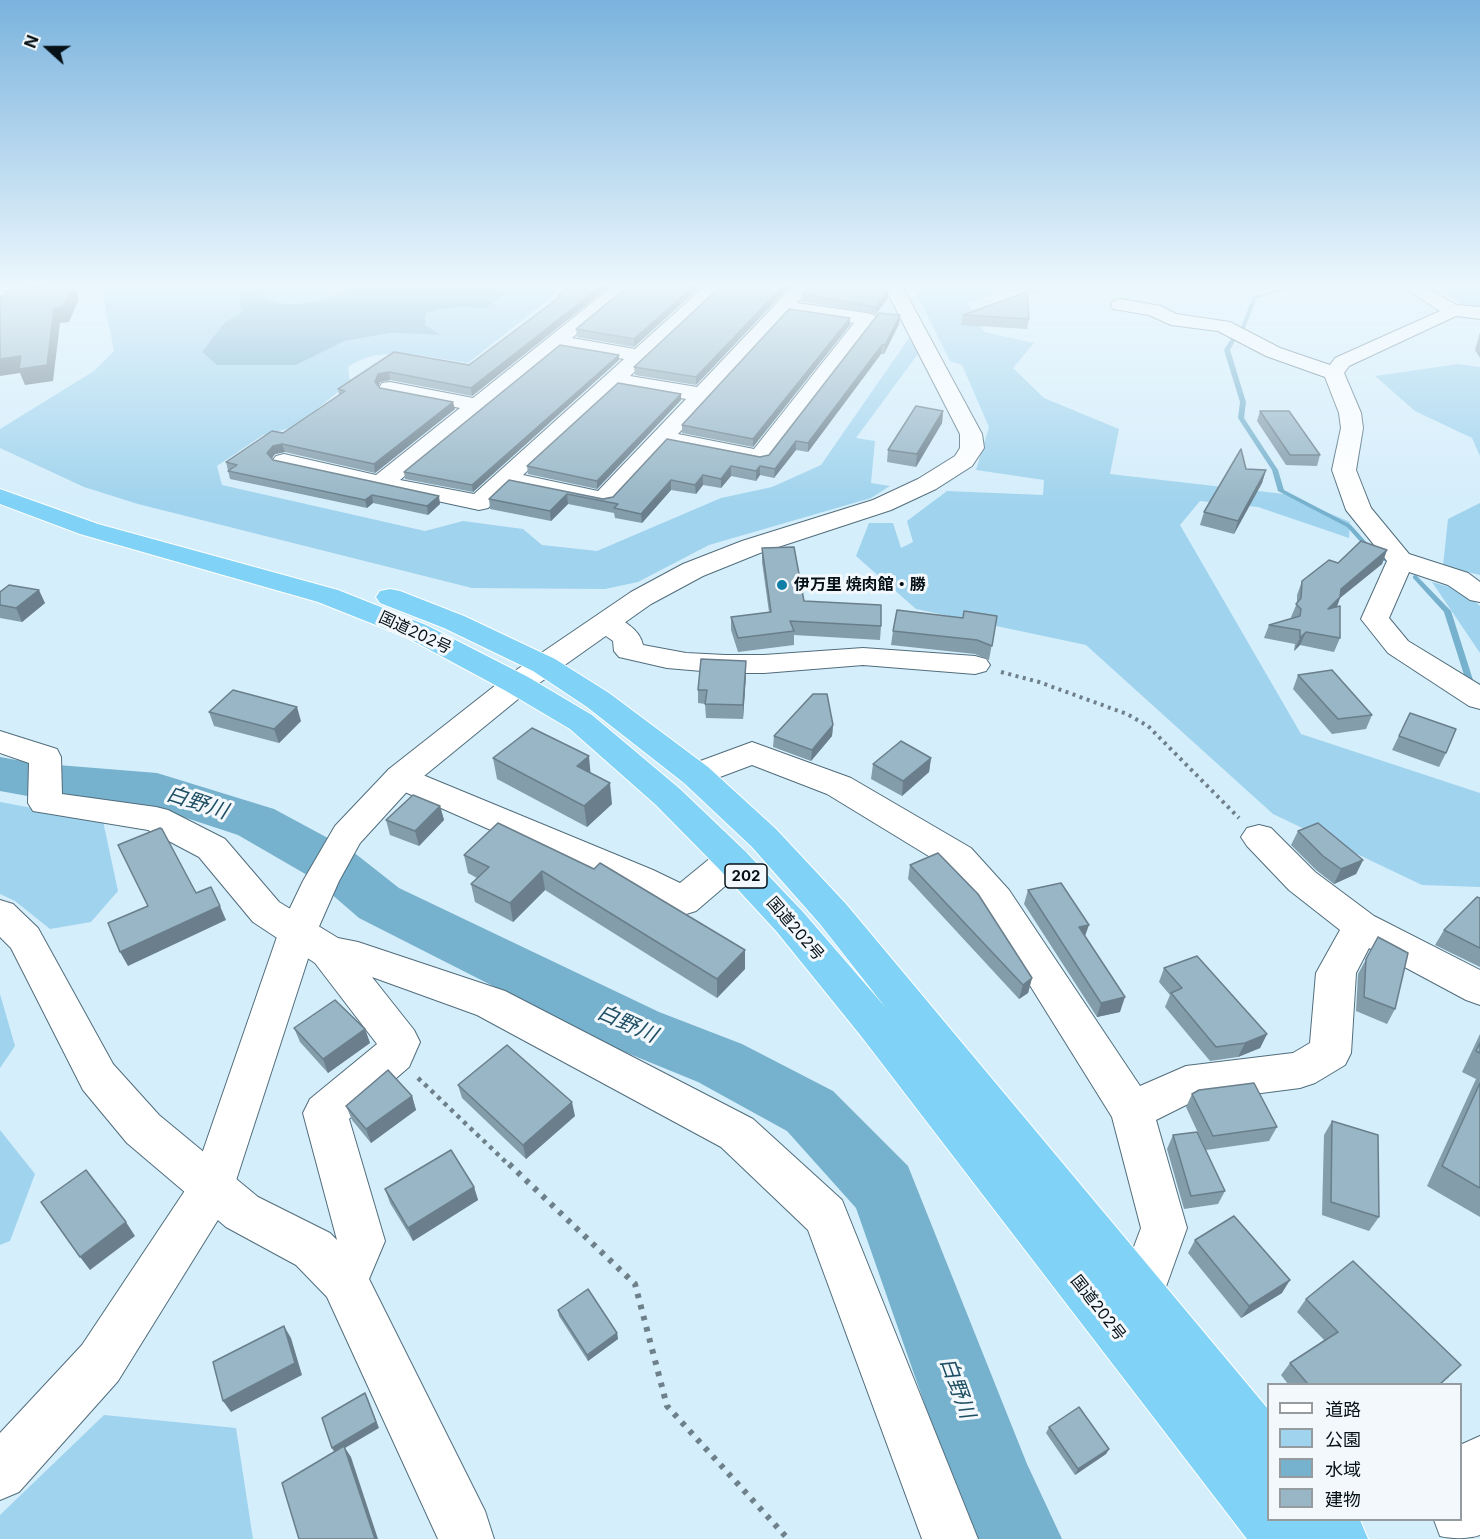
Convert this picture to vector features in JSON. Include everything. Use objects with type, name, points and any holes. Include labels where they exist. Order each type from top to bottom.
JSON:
[{"type":"highway","name":"国道202号","points":[[0,474],[64,503],[331,573],[454,622],[530,675],[668,797],[790,922],[875,1024],[1267,1520]]},
{"type":"highway","name":"国道202号","points":[[0,496],[88,530],[328,596],[598,700],[696,775],[764,838],[833,914],[1267,1448]]},
{"type":"highway","name":"国道202号","points":[[1268,1521],[1282,1539]]},
{"type":"highway","points":[[1326,1521],[1340,1539]]},
{"type":"street","points":[[381,483],[538,358]]},
{"type":"street","points":[[284,462],[479,503],[639,358]]},
{"type":"street","points":[[506,479],[604,500],[737,358]]},
{"type":"street","points":[[662,438],[760,457],[837,358]]},
{"type":"street","points":[[0,1473],[100,1363],[213,1187],[314,942],[321,881],[347,835],[401,777],[530,675],[641,598],[693,570],[751,547],[882,505],[927,484],[964,461],[972,448],[971,435],[928,358]]},
{"type":"street","points":[[1290,358],[1334,373],[1350,413],[1352,428],[1344,470],[1359,510],[1400,560],[1458,579],[1480,594]]},
{"type":"street","points":[[1334,373],[1342,362],[1351,358]]},
{"type":"street","points":[[615,380],[703,395]]},
{"type":"street","points":[[390,388],[478,405]]},
{"type":"street","points":[[1400,560],[1396,575],[1378,603],[1375,619],[1398,647],[1480,699]]},
{"type":"street","points":[[606,623],[627,638],[629,651],[660,659],[718,664],[783,663],[888,656],[975,665]]},
{"type":"street","points":[[0,741],[45,757],[45,803],[156,819],[212,848],[266,912],[314,942],[491,1003],[737,1133],[826,1216],[950,1539]]},
{"type":"street","points":[[696,775],[752,753],[839,786],[958,858],[996,900],[1132,1111],[1164,1228],[1141,1292]]},
{"type":"street","points":[[401,777],[640,879],[683,901],[732,860]]},
{"type":"street","points":[[1259,837],[1302,880],[1361,926],[1480,989]]},
{"type":"street","points":[[0,914],[25,938],[98,1077],[143,1129],[242,1212],[313,1249],[344,1280],[465,1531],[466,1539]]},
{"type":"street","points":[[1132,1111],[1186,1084],[1300,1070],[1330,1053],[1336,973],[1361,926]]},
{"type":"street","points":[[314,942],[399,1042],[394,1056],[325,1113],[361,1241],[344,1280]]},
{"type":"street","points":[[1462,1512],[1480,1463]]},
{"type":"street","points":[[1452,1539],[1459,1521]]},
{"type":"path","points":[[975,665],[1039,682],[1126,714],[1148,726],[1259,837]]},
{"type":"path","points":[[394,1056],[635,1284],[667,1407],[788,1539]]},
{"type":"green space","points":[[107,358],[284,358],[296,365],[311,358],[369,358],[348,367],[350,382],[295,427],[263,435],[217,466],[222,485],[425,531],[463,521],[523,529],[542,545],[597,551],[721,498],[772,487],[821,465],[895,358],[915,358],[856,438],[875,441],[871,483],[890,486],[871,498],[709,545],[638,582],[605,589],[472,588],[138,504],[84,487],[0,448],[0,429],[94,371]]},
{"type":"green space","points":[[434,358],[475,358],[468,363]]},
{"type":"green space","points":[[948,358],[1022,358],[1013,368],[1044,398],[1119,429],[1110,474],[1284,494],[1350,522],[1349,538],[1258,507],[1200,501],[1180,525],[1301,734],[1480,793],[1480,887],[1422,885],[1273,814],[1086,645],[916,609],[856,556],[869,523],[893,523],[901,548],[913,542],[907,521],[947,491],[1043,495],[1044,480],[976,470],[989,427],[962,365],[950,361]]},
{"type":"green space","points":[[1458,364],[1480,367],[1480,456],[1472,438],[1415,411],[1375,376]]},
{"type":"green space","points":[[1480,503],[1480,575],[1443,566],[1448,519]]},
{"type":"green space","points":[[1432,582],[1463,591],[1480,606],[1480,653]]},
{"type":"green space","points":[[0,802],[103,821],[118,891],[91,922],[50,929],[15,901],[0,894]]},
{"type":"green space","points":[[0,994],[15,1046],[0,1068]]},
{"type":"green space","points":[[0,1130],[35,1174],[10,1241],[0,1245]]},
{"type":"green space","points":[[104,1415],[236,1428],[253,1539],[0,1539],[0,1515]]},
{"type":"water","points":[[209,358],[311,358],[296,365],[217,365]]},
{"type":"building","points":[[21,358],[48,358],[47,365],[19,369]]},
{"type":"building","points":[[385,358],[428,358],[469,365],[479,358],[509,358],[471,388],[389,372],[378,374],[375,382],[380,388],[453,402],[374,464],[282,444],[273,446],[267,453],[273,460],[439,496],[427,506],[372,495],[365,500],[228,471],[237,465],[226,462],[272,431],[283,433],[345,391],[338,389]]},
{"type":"building","points":[[544,358],[616,358],[472,485],[404,472]]},
{"type":"building","points":[[644,358],[714,358],[696,377],[634,367]]},
{"type":"building","points":[[744,358],[818,358],[753,439],[682,425]]},
{"type":"building","points":[[844,358],[872,358],[808,443],[796,441],[775,469],[760,466],[756,471],[731,466],[721,479],[703,475],[695,485],[671,480],[641,514],[614,508],[618,504],[567,494],[550,511],[489,499],[509,480],[603,499],[613,497],[667,439],[760,457],[769,455]]},
{"type":"building","points":[[618,383],[681,394],[597,481],[527,466]]},
{"type":"building","points":[[916,406],[943,411],[917,454],[888,450]]},
{"type":"building","points":[[1260,411],[1289,411],[1320,455],[1290,455]]},
{"type":"building","points":[[1241,449],[1246,469],[1266,470],[1238,521],[1204,512]]},
{"type":"building","points":[[1361,541],[1387,550],[1341,589],[1340,597],[1328,609],[1340,606],[1340,638],[1306,632],[1300,638],[1300,630],[1269,625],[1300,616],[1301,609],[1296,604],[1301,598],[1302,581],[1329,560],[1338,563]]},
{"type":"building","points":[[794,547],[804,601],[881,605],[881,626],[790,621],[794,631],[738,638],[731,617],[771,612],[762,548]]},
{"type":"building","points":[[9,585],[39,590],[16,608],[0,605],[0,592]]},
{"type":"building","points":[[897,610],[963,618],[964,611],[997,616],[992,646],[977,640],[893,631]]},
{"type":"building","points":[[701,659],[746,661],[743,705],[705,704],[707,690],[698,690]]},
{"type":"building","points":[[1332,670],[1372,715],[1338,719],[1298,675]]},
{"type":"building","points":[[233,690],[297,707],[274,729],[209,712]]},
{"type":"building","points":[[813,694],[827,694],[833,725],[812,750],[774,736]]},
{"type":"building","points":[[1410,713],[1456,729],[1446,753],[1399,736]]},
{"type":"building","points":[[532,728],[589,756],[577,766],[610,783],[584,806],[493,758]]},
{"type":"building","points":[[901,741],[931,758],[903,781],[873,764]]},
{"type":"building","points":[[413,795],[440,806],[415,831],[386,820]]},
{"type":"building","points":[[498,823],[594,869],[600,863],[745,950],[717,979],[542,871],[510,903],[471,884],[489,867],[464,855]]},
{"type":"building","points":[[1318,823],[1363,860],[1341,869],[1323,856],[1298,831]]},
{"type":"building","points":[[160,828],[196,893],[211,887],[220,906],[120,952],[108,923],[148,906],[118,845]]},
{"type":"building","points":[[938,853],[978,894],[1032,978],[1023,985],[910,865]]},
{"type":"building","points":[[1061,883],[1089,925],[1079,927],[1125,997],[1101,1003],[1028,890]]},
{"type":"building","points":[[1477,897],[1480,898],[1480,948],[1444,930]]},
{"type":"building","points":[[1378,937],[1408,953],[1395,1009],[1364,997],[1366,959]]},
{"type":"building","points":[[1197,956],[1267,1034],[1245,1043],[1216,1047],[1171,993],[1182,988],[1164,968]]},
{"type":"building","points":[[335,1000],[365,1029],[323,1059],[294,1028]]},
{"type":"building","points":[[507,1045],[572,1102],[523,1145],[458,1085]]},
{"type":"building","points":[[388,1070],[412,1096],[366,1129],[346,1106]]},
{"type":"building","points":[[1254,1083],[1277,1127],[1213,1136],[1192,1094],[1199,1090]]},
{"type":"building","points":[[1480,1083],[1480,1188],[1442,1166]]},
{"type":"building","points":[[1332,1121],[1378,1135],[1379,1217],[1331,1202]]},
{"type":"building","points":[[1197,1132],[1225,1191],[1191,1196],[1173,1135]]},
{"type":"building","points":[[451,1150],[474,1187],[408,1228],[385,1189]]},
{"type":"building","points":[[86,1170],[126,1222],[80,1257],[41,1202]]},
{"type":"building","points":[[1234,1216],[1290,1280],[1249,1306],[1195,1240]]},
{"type":"building","points":[[1353,1261],[1461,1365],[1441,1383],[1307,1383],[1290,1363],[1338,1332],[1306,1299]]},
{"type":"building","points":[[588,1289],[617,1333],[587,1355],[558,1310]]},
{"type":"building","points":[[284,1326],[295,1363],[223,1401],[213,1362]]},
{"type":"building","points":[[365,1393],[376,1422],[332,1448],[322,1418]]},
{"type":"building","points":[[1079,1407],[1109,1449],[1078,1469],[1049,1427]]},
{"type":"building","points":[[344,1446],[375,1539],[299,1539],[282,1483]]},
{"type":"waterway","points":[[1229,358],[1243,402],[1241,418],[1275,470],[1281,491],[1349,526],[1367,546],[1385,560]]},
{"type":"waterway","points":[[1415,577],[1447,611],[1470,681],[1480,688]]},
{"type":"waterway","name":"白野川","points":[[0,774],[33,780],[157,790],[256,822],[333,865],[379,903],[637,1030],[720,1063],[810,1111],[884,1189],[995,1488],[1020,1539]]},
{"type":"place","name":"伊万里 焼肉館・勝","points":[[782,585]]}]
